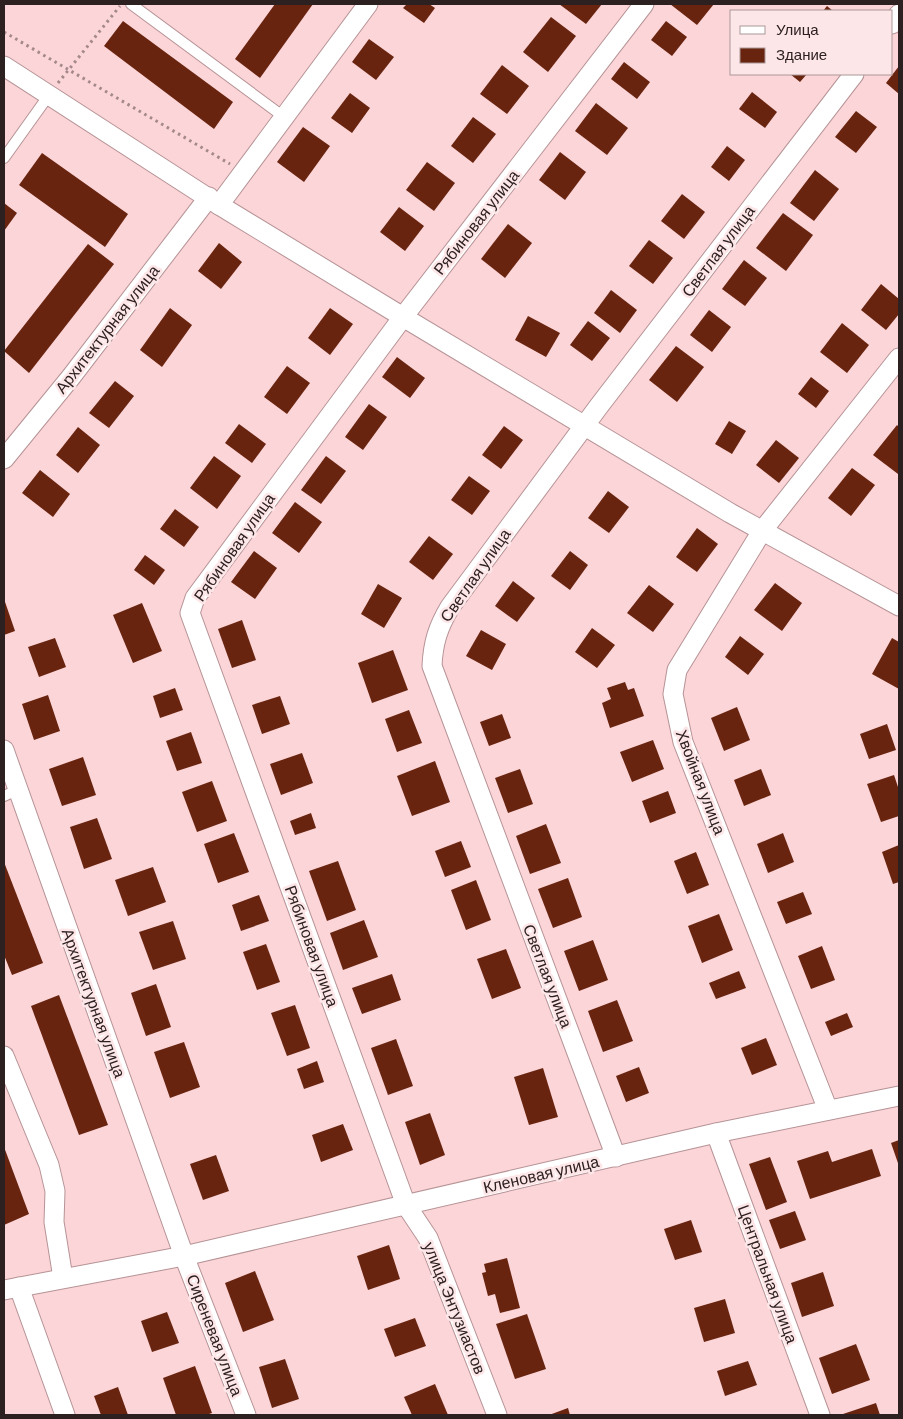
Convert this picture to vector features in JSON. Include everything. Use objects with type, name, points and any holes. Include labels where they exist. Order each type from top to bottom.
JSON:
[{"type":"street","name":"Архитектурная улица","points":[[4,456],[214,201],[244,172],[368,4]]},
{"type":"street","name":"Рябиновая улица","points":[[406,1205],[190,613],[195,598],[403,317],[644,4]]},
{"type":"street","points":[[4,66],[214,201],[403,317],[762,531],[899,606]]},
{"type":"street","name":"Светлая улица","points":[[616,1156],[432,666],[433,644],[439,627],[450,607],[585,424],[853,75]]},
{"type":"street","name":"Хвойная улица","points":[[828,1110],[683,742],[673,694],[677,670],[762,531],[899,358]]},
{"type":"street","name":"Архитектурная улица","points":[[4,750],[11,793],[184,1256]]},
{"type":"street","points":[[4,1056],[49,1165],[55,1191],[54,1222],[63,1278]]},
{"type":"street","name":"Кленовая улица","points":[[11,1289],[184,1256],[716,1133],[899,1096]]},
{"type":"street","name":"Центральная улица","points":[[716,1133],[820,1415]]},
{"type":"street","name":"улица Энтузиастов","points":[[406,1205],[428,1238],[498,1415]]},
{"type":"street","name":"Сиреневая улица","points":[[184,1256],[246,1415]]},
{"type":"street","points":[[11,1289],[65,1415]]},
{"type":"lane","points":[[131,4],[284,117]]},
{"type":"lane","points":[[4,158],[49,95]]},
{"type":"path","points":[[68,70],[122,4]]},
{"type":"path","points":[[4,32],[244,172]]},
{"type":"building","points":[[275,4],[313,4],[260,78],[235,59]]},
{"type":"building","points":[[407,4],[429,4],[435,8],[424,23],[403,8]]},
{"type":"building","points":[[559,4],[602,4],[586,24]]},
{"type":"building","points":[[670,4],[714,4],[697,25]]},
{"type":"building","points":[[827,6],[832,10],[824,10]]},
{"type":"building","points":[[551,17],[576,36],[548,72],[523,52]]},
{"type":"building","points":[[123,21],[233,102],[214,129],[104,46]]},
{"type":"building","points":[[666,21],[687,37],[672,56],[651,40]]},
{"type":"building","points":[[369,39],[394,57],[376,80],[352,62]]},
{"type":"building","points":[[624,62],[650,82],[637,99],[611,79]]},
{"type":"building","points":[[502,65],[529,86],[507,114],[480,94]]},
{"type":"building","points":[[899,66],[899,94],[886,83]]},
{"type":"building","points":[[791,75],[806,75],[800,82]]},
{"type":"building","points":[[752,92],[777,112],[765,128],[739,109]]},
{"type":"building","points":[[350,93],[370,108],[352,133],[331,118]]},
{"type":"building","points":[[596,103],[628,128],[607,155],[575,131]]},
{"type":"building","points":[[856,111],[877,127],[856,153],[835,137]]},
{"type":"building","points":[[473,117],[496,134],[473,163],[451,146]]},
{"type":"building","points":[[303,127],[330,146],[304,182],[277,162]]},
{"type":"building","points":[[727,146],[745,160],[729,181],[711,167]]},
{"type":"building","points":[[560,152],[586,172],[565,200],[539,180]]},
{"type":"building","points":[[42,153],[128,214],[105,247],[19,185]]},
{"type":"building","points":[[427,162],[455,183],[434,211],[406,190]]},
{"type":"building","points":[[815,170],[839,189],[814,221],[790,203]]},
{"type":"building","points":[[682,194],[705,212],[684,239],[661,221]]},
{"type":"building","points":[[4,203],[17,213],[4,231]]},
{"type":"building","points":[[399,207],[424,226],[405,251],[380,232]]},
{"type":"building","points":[[783,213],[813,235],[786,271],[756,248]]},
{"type":"building","points":[[508,224],[532,243],[505,278],[481,259]]},
{"type":"building","points":[[649,240],[673,258],[653,284],[629,266]]},
{"type":"building","points":[[219,243],[242,262],[221,289],[198,271]]},
{"type":"building","points":[[88,244],[114,264],[29,373],[4,351]]},
{"type":"building","points":[[744,260],[767,278],[745,306],[722,289]]},
{"type":"building","points":[[881,284],[899,299],[899,314],[886,330],[861,310]]},
{"type":"building","points":[[611,290],[637,310],[620,333],[594,313]]},
{"type":"building","points":[[170,308],[192,325],[162,367],[140,350]]},
{"type":"building","points":[[330,308],[353,324],[330,355],[308,338]]},
{"type":"building","points":[[709,310],[731,327],[712,352],[690,335]]},
{"type":"building","points":[[528,316],[560,333],[546,357],[515,340]]},
{"type":"building","points":[[588,321],[610,338],[592,361],[570,345]]},
{"type":"building","points":[[842,323],[869,345],[847,373],[820,352]]},
{"type":"building","points":[[676,346],[704,367],[677,402],[649,380]]},
{"type":"building","points":[[397,357],[425,378],[410,398],[382,377]]},
{"type":"building","points":[[287,366],[310,383],[287,414],[264,397]]},
{"type":"building","points":[[811,377],[829,391],[816,408],[798,394]]},
{"type":"building","points":[[115,381],[134,396],[109,428],[89,413]]},
{"type":"building","points":[[369,404],[387,417],[363,450],[345,437]]},
{"type":"building","points":[[729,421],[746,431],[732,454],[715,444]]},
{"type":"building","points":[[239,424],[266,444],[252,463],[225,443]]},
{"type":"building","points":[[897,425],[899,427],[898,474],[873,455]]},
{"type":"building","points":[[504,426],[523,440],[501,469],[482,455]]},
{"type":"building","points":[[78,427],[100,445],[78,473],[56,455]]},
{"type":"building","points":[[776,440],[799,458],[779,483],[756,465]]},
{"type":"building","points":[[214,456],[241,476],[217,509],[190,488]]},
{"type":"building","points":[[326,456],[346,471],[321,504],[301,490]]},
{"type":"building","points":[[852,468],[875,485],[851,516],[828,498]]},
{"type":"building","points":[[40,470],[70,494],[53,517],[22,493]]},
{"type":"building","points":[[469,476],[490,491],[472,515],[451,500]]},
{"type":"building","points":[[608,491],[629,507],[609,533],[588,518]]},
{"type":"building","points":[[295,502],[322,522],[299,553],[272,533]]},
{"type":"building","points":[[175,509],[199,527],[184,547],[160,529]]},
{"type":"building","points":[[697,528],[718,544],[697,572],[676,557]]},
{"type":"building","points":[[429,536],[453,554],[433,580],[409,562]]},
{"type":"building","points":[[254,551],[277,568],[255,599],[231,582]]},
{"type":"building","points":[[570,551],[588,565],[570,590],[551,576]]},
{"type":"building","points":[[145,555],[165,570],[154,585],[134,570]]},
{"type":"building","points":[[513,581],[535,598],[517,622],[495,606]]},
{"type":"building","points":[[775,583],[802,603],[782,631],[754,610]]},
{"type":"building","points":[[378,584],[402,598],[384,628],[361,614]]},
{"type":"building","points":[[649,585],[674,604],[653,632],[627,613]]},
{"type":"building","points":[[4,599],[15,631],[4,635]]},
{"type":"building","points":[[142,603],[162,651],[133,663],[113,615]]},
{"type":"building","points":[[242,620],[256,660],[232,668],[218,629]]},
{"type":"building","points":[[592,628],[615,645],[597,668],[575,652]]},
{"type":"building","points":[[481,630],[506,644],[492,670],[466,656]]},
{"type":"building","points":[[740,636],[764,654],[748,675],[725,657]]},
{"type":"building","points":[[55,638],[66,667],[39,677],[28,647]]},
{"type":"building","points":[[892,638],[899,642],[899,689],[872,674]]},
{"type":"building","points":[[393,650],[408,690],[372,703],[358,663]]},
{"type":"building","points":[[625,682],[628,690],[634,688],[644,716],[610,728],[602,703],[611,699],[607,688]]},
{"type":"building","points":[[175,688],[183,710],[160,718],[153,696]]},
{"type":"building","points":[[48,695],[60,731],[34,740],[22,704]]},
{"type":"building","points":[[280,696],[290,724],[262,734],[252,705]]},
{"type":"building","points":[[737,707],[750,740],[724,751],[711,718]]},
{"type":"building","points":[[409,710],[422,743],[397,752],[385,719]]},
{"type":"building","points":[[502,714],[511,738],[489,746],[480,722]]},
{"type":"building","points":[[887,724],[896,750],[869,759],[860,734]]},
{"type":"building","points":[[191,732],[202,763],[177,771],[166,741]]},
{"type":"building","points":[[653,740],[664,769],[632,782],[620,752]]},
{"type":"building","points":[[302,753],[313,783],[281,795],[270,764]]},
{"type":"building","points":[[83,757],[96,795],[62,806],[49,769]]},
{"type":"building","points":[[435,761],[450,802],[412,816],[397,776]]},
{"type":"building","points":[[520,769],[533,804],[508,813],[495,778]]},
{"type":"building","points":[[761,769],[771,795],[744,806],[734,780]]},
{"type":"building","points":[[894,775],[899,790],[899,816],[881,822],[867,784]]},
{"type":"building","points":[[212,781],[227,821],[197,832],[182,792]]},
{"type":"building","points":[[668,791],[676,813],[650,823],[642,801]]},
{"type":"building","points":[[311,813],[316,828],[295,835],[290,821]]},
{"type":"building","points":[[97,818],[112,859],[84,869],[70,827]]},
{"type":"building","points":[[546,824],[561,863],[530,874],[516,836]]},
{"type":"building","points":[[234,833],[249,872],[218,883],[204,844]]},
{"type":"building","points":[[783,833],[794,862],[768,873],[757,844]]},
{"type":"building","points":[[461,841],[471,867],[445,877],[435,851]]},
{"type":"building","points":[[899,845],[899,882],[893,884],[882,852]]},
{"type":"building","points":[[696,852],[709,885],[687,894],[674,861]]},
{"type":"building","points":[[338,861],[356,910],[327,921],[309,871]]},
{"type":"building","points":[[4,862],[43,963],[12,975],[4,955]]},
{"type":"building","points":[[153,867],[166,902],[128,916],[115,880]]},
{"type":"building","points":[[568,878],[582,917],[553,928],[538,889]]},
{"type":"building","points":[[476,880],[491,920],[466,930],[451,890]]},
{"type":"building","points":[[803,892],[812,914],[786,924],[777,902]]},
{"type":"building","points":[[259,895],[269,921],[241,931],[232,905]]},
{"type":"building","points":[[719,914],[733,950],[702,963],[688,926]]},
{"type":"building","points":[[364,920],[378,957],[343,970],[330,933]]},
{"type":"building","points":[[173,921],[186,959],[153,970],[139,932]]},
{"type":"building","points":[[593,940],[608,980],[579,991],[564,951]]},
{"type":"building","points":[[266,944],[280,982],[257,990],[243,952]]},
{"type":"building","points":[[822,946],[835,980],[811,989],[798,956]]},
{"type":"building","points":[[506,949],[521,988],[492,999],[477,959]]},
{"type":"building","points":[[739,971],[746,988],[716,999],[709,983]]},
{"type":"building","points":[[392,974],[401,1000],[362,1014],[352,988]]},
{"type":"building","points":[[156,984],[171,1027],[146,1036],[131,993]]},
{"type":"building","points":[[59,995],[108,1125],[79,1135],[31,1006]]},
{"type":"building","points":[[617,1000],[633,1041],[603,1052],[588,1011]]},
{"type":"building","points":[[295,1005],[310,1048],[287,1056],[271,1013]]},
{"type":"building","points":[[847,1013],[853,1027],[831,1036],[825,1022]]},
{"type":"building","points":[[766,1038],[777,1065],[752,1075],[741,1048]]},
{"type":"building","points":[[396,1039],[413,1086],[388,1095],[371,1048]]},
{"type":"building","points":[[184,1042],[200,1087],[170,1098],[154,1052]]},
{"type":"building","points":[[317,1061],[324,1082],[304,1089],[297,1069]]},
{"type":"building","points":[[639,1067],[649,1093],[626,1102],[616,1076]]},
{"type":"building","points":[[543,1068],[558,1117],[529,1125],[514,1077]]},
{"type":"building","points":[[430,1113],[445,1155],[420,1165],[405,1122]]},
{"type":"building","points":[[343,1124],[353,1150],[321,1162],[312,1135]]},
{"type":"building","points":[[899,1140],[899,1166],[891,1143]]},
{"type":"building","points":[[4,1147],[29,1214],[4,1225]]},
{"type":"building","points":[[872,1149],[881,1176],[810,1199],[797,1161],[828,1151],[832,1162]]},
{"type":"building","points":[[216,1155],[229,1191],[203,1200],[190,1164]]},
{"type":"building","points":[[770,1157],[787,1202],[766,1210],[749,1164]]},
{"type":"building","points":[[795,1211],[806,1240],[780,1249],[769,1220]]},
{"type":"building","points":[[691,1220],[702,1252],[675,1260],[664,1229]]},
{"type":"building","points":[[389,1245],[400,1279],[368,1290],[357,1256]]},
{"type":"building","points":[[507,1258],[520,1308],[500,1313],[495,1294],[488,1296],[482,1273],[486,1272],[484,1264]]},
{"type":"building","points":[[255,1271],[274,1320],[243,1332],[225,1283]]},
{"type":"building","points":[[823,1272],[834,1306],[802,1317],[791,1283]]},
{"type":"building","points":[[725,1299],[735,1333],[704,1342],[694,1308]]},
{"type":"building","points":[[167,1312],[179,1343],[152,1352],[141,1321]]},
{"type":"building","points":[[527,1314],[546,1369],[515,1379],[496,1324]]},
{"type":"building","points":[[415,1318],[426,1346],[395,1357],[384,1329]]},
{"type":"building","points":[[856,1344],[870,1380],[832,1394],[819,1358]]},
{"type":"building","points":[[285,1359],[299,1399],[272,1408],[259,1367]]},
{"type":"building","points":[[748,1361],[757,1385],[725,1396],[717,1371]]},
{"type":"building","points":[[195,1366],[212,1413],[206,1415],[176,1415],[163,1378]]},
{"type":"building","points":[[435,1384],[448,1415],[412,1415],[404,1397]]},
{"type":"building","points":[[118,1387],[128,1415],[101,1415],[94,1396]]},
{"type":"building","points":[[876,1403],[880,1415],[840,1415]]},
{"type":"building","points":[[568,1408],[570,1415],[549,1415]]}]
